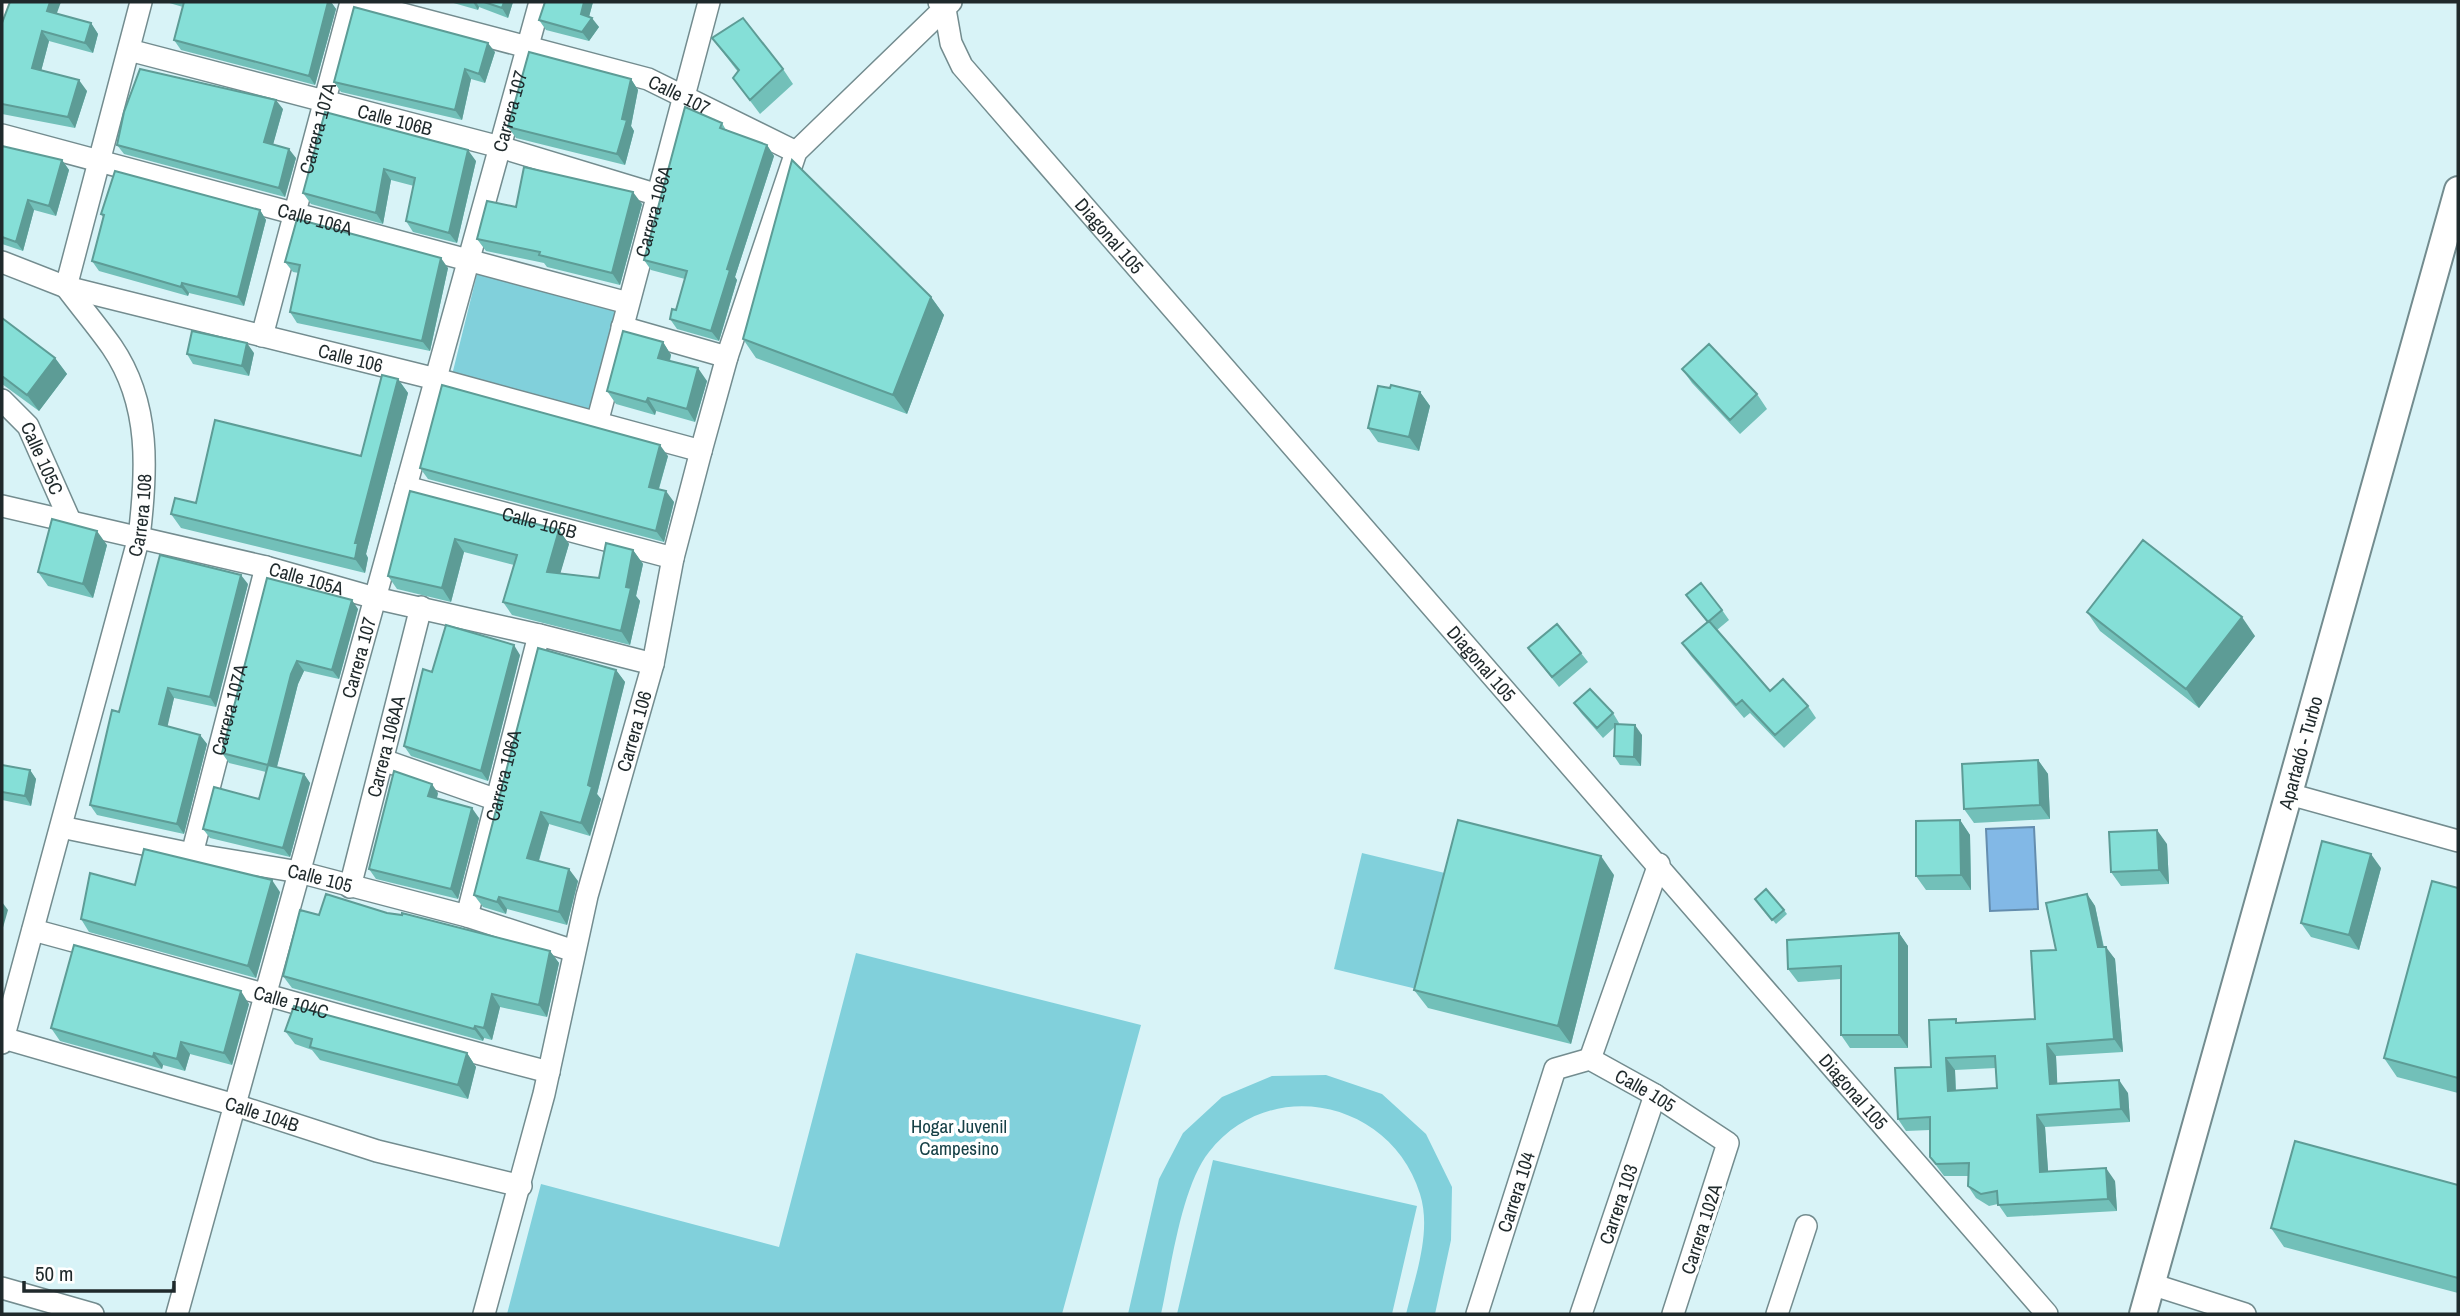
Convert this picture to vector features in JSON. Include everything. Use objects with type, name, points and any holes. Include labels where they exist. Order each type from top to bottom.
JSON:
[{"type":"main road","name":"Apartadó - Turbo","points":[[2143,1314],[2458,190]]},
{"type":"street","points":[[2,23],[8,2]]},
{"type":"street","points":[[66,287],[141,2]]},
{"type":"street","name":"Carrera 107A","points":[[262,336],[351,2]]},
{"type":"street","name":"Calle 107","points":[[357,2],[648,79],[796,152]]},
{"type":"street","name":"Carrera 107","points":[[177,1314],[540,2]]},
{"type":"street","name":"Carrera 106A","points":[[597,423],[709,2]]},
{"type":"street","points":[[796,152],[945,4]]},
{"type":"street","name":"Diagonal 105","points":[[945,4],[951,43],[962,66],[1659,864],[2047,1314]]},
{"type":"street","name":"Calle 106B","points":[[129,50],[500,147],[658,195]]},
{"type":"street","name":"Calle 106A","points":[[2,135],[628,303]]},
{"type":"street","name":"Carrera 106","points":[[484,1314],[521,1186],[549,1072],[574,951],[653,664],[673,558],[701,451],[727,357],[796,152]]},
{"type":"street","name":"Calle 106","points":[[2,262],[66,287],[436,379],[701,451]]},
{"type":"street","name":"Carrera 108","points":[[2,1041],[139,537],[146,475],[141,414],[130,380],[113,349],[66,287]]},
{"type":"street","points":[[622,327],[727,357]]},
{"type":"street","name":"Calle 105C","points":[[2,400],[28,426],[71,523]]},
{"type":"street","name":"Calle 105B","points":[[406,486],[673,558]]},
{"type":"street","name":"Calle 105A","points":[[2,506],[266,566],[375,598],[653,664]]},
{"type":"street","name":"Carrera 107A","points":[[192,854],[266,566]]},
{"type":"street","name":"Carrera 106AA","points":[[350,887],[421,607]]},
{"type":"street","name":"Carrera 106A","points":[[467,916],[539,635]]},
{"type":"street","points":[[383,760],[496,800]]},
{"type":"street","points":[[2289,794],[2458,842]]},
{"type":"street","name":"Calle 105","points":[[61,827],[192,854],[299,872],[467,916],[574,951]]},
{"type":"street","points":[[1590,1059],[1659,864]]},
{"type":"street","name":"Calle 104C","points":[[33,930],[266,992],[401,1034],[549,1072]]},
{"type":"street","name":"Calle 104B","points":[[2,1041],[235,1105],[377,1151],[521,1186]]},
{"type":"street","name":"Calle 105","points":[[1590,1059],[1655,1095],[1728,1143]]},
{"type":"street","name":"Carrera 104","points":[[1477,1314],[1555,1069],[1590,1059]]},
{"type":"street","name":"Carrera 103","points":[[1581,1314],[1655,1095]]},
{"type":"street","name":"Carrera 102A","points":[[1673,1314],[1728,1143]]},
{"type":"street","points":[[1777,1314],[1806,1226]]},
{"type":"street","points":[[2151,1284],[2245,1314]]},
{"type":"street","points":[[2,1288],[93,1314]]},
{"type":"green space","points":[[477,274],[618,309],[592,410],[452,375]]},
{"type":"green space","points":[[1362,853],[1453,875],[1425,991],[1334,969]]},
{"type":"green space","name":"Hogar Juvenil Campesino","points":[[856,953],[1141,1025],[1062,1314],[507,1314],[541,1184],[779,1247]]},
{"type":"green space","points":[[1326,1075],[1382,1094],[1426,1134],[1452,1187],[1451,1240],[1435,1314],[1406,1314],[1421,1254],[1424,1224],[1420,1194],[1405,1162],[1384,1137],[1357,1119],[1327,1109],[1295,1106],[1264,1113],[1234,1128],[1209,1152],[1199,1167],[1184,1207],[1161,1314],[1128,1314],[1159,1179],[1183,1133],[1222,1097],[1272,1076]]},
{"type":"green space","points":[[1213,1160],[1417,1206],[1392,1314],[1177,1314]]},
{"type":"shaded area","points":[[2034,827],[2038,909],[1990,911],[1986,829]]},
{"type":"building","points":[[10,2],[50,2],[47,11],[91,23],[85,43],[42,31],[32,68],[79,80],[68,117],[2,104],[2,23]]},
{"type":"building","points":[[184,2],[328,2],[309,76],[174,40]]},
{"type":"building","points":[[484,2],[504,2],[502,8]]},
{"type":"building","points":[[545,2],[584,2],[581,14],[592,18],[582,32],[539,20]]},
{"type":"building","points":[[354,7],[488,43],[479,74],[465,69],[455,110],[334,82]]},
{"type":"building","points":[[743,18],[783,69],[750,100],[733,78],[739,70],[712,38]]},
{"type":"building","points":[[529,52],[631,79],[622,119],[627,120],[617,154],[508,127]]},
{"type":"building","points":[[140,69],[276,100],[264,142],[289,149],[279,188],[117,145],[124,112]]},
{"type":"building","points":[[685,107],[722,123],[720,128],[767,145],[727,269],[730,270],[711,331],[670,319],[672,309],[676,310],[687,271],[644,260]]},
{"type":"building","points":[[325,112],[468,150],[449,233],[406,221],[415,178],[384,169],[376,213],[303,193]]},
{"type":"building","points":[[2,146],[62,160],[49,206],[28,200],[16,242],[2,237]]},
{"type":"building","points":[[792,160],[931,297],[893,395],[743,339]]},
{"type":"building","points":[[524,167],[633,192],[612,273],[539,255],[540,252],[477,239],[487,201],[516,207]]},
{"type":"building","points":[[115,171],[260,210],[238,297],[182,283],[181,287],[92,261],[104,215],[101,214]]},
{"type":"building","points":[[297,219],[441,258],[422,341],[290,312],[300,265],[285,262]]},
{"type":"building","points":[[2,318],[55,358],[27,395],[2,376]]},
{"type":"building","points":[[192,331],[247,343],[242,366],[187,354]]},
{"type":"building","points":[[623,331],[663,342],[658,358],[698,368],[687,409],[648,398],[646,402],[607,391]]},
{"type":"building","points":[[1709,344],[1757,394],[1730,420],[1682,369]]},
{"type":"building","points":[[382,375],[398,379],[355,543],[358,543],[355,559],[171,514],[175,498],[196,503],[215,420],[361,456]]},
{"type":"building","points":[[442,385],[660,445],[649,487],[666,491],[656,531],[420,468]]},
{"type":"building","points":[[1391,385],[1420,392],[1409,437],[1368,428],[1378,386],[1390,388]]},
{"type":"building","points":[[410,491],[559,530],[547,572],[599,578],[606,543],[633,550],[626,587],[631,588],[621,631],[503,602],[517,555],[455,539],[442,588],[388,576]]},
{"type":"building","points":[[52,519],[97,531],[83,584],[38,572]]},
{"type":"building","points":[[2143,540],[2242,617],[2186,689],[2087,612]]},
{"type":"building","points":[[160,555],[241,575],[210,697],[168,688],[159,724],[200,735],[177,824],[90,805],[112,710],[119,712]]},
{"type":"building","points":[[267,578],[352,600],[332,670],[297,661],[291,674],[268,765],[222,753]]},
{"type":"building","points":[[1701,583],[1722,610],[1708,622],[1686,595]]},
{"type":"building","points":[[1709,621],[1770,691],[1783,679],[1808,706],[1775,735],[1742,700],[1736,705],[1682,643]]},
{"type":"building","points":[[1557,624],[1581,653],[1552,677],[1528,648]]},
{"type":"building","points":[[446,625],[514,645],[481,771],[404,746],[423,669],[432,672]]},
{"type":"building","points":[[538,648],[616,670],[588,785],[592,787],[581,823],[541,812],[527,858],[569,869],[559,912],[499,897],[497,902],[474,895]]},
{"type":"building","points":[[1590,689],[1613,713],[1597,728],[1574,703]]},
{"type":"building","points":[[1615,724],[1635,725],[1634,757],[1614,756]]},
{"type":"building","points":[[2038,760],[2040,805],[1964,809],[1962,764]]},
{"type":"building","points":[[2,765],[30,770],[25,796],[2,792]]},
{"type":"building","points":[[268,765],[304,774],[283,848],[203,829],[214,787],[259,799]]},
{"type":"building","points":[[394,771],[432,784],[428,796],[472,808],[451,889],[369,869]]},
{"type":"building","points":[[1458,820],[1601,856],[1558,1026],[1414,990]]},
{"type":"building","points":[[1960,820],[1961,875],[1916,876],[1916,821]]},
{"type":"building","points":[[2157,830],[2159,870],[2111,872],[2109,832]]},
{"type":"building","points":[[2322,841],[2371,854],[2349,935],[2301,923]]},
{"type":"building","points":[[144,849],[272,880],[248,966],[81,919],[90,873],[135,885]]},
{"type":"building","points":[[2432,881],[2458,888],[2458,1078],[2384,1058]]},
{"type":"building","points":[[1766,889],[1784,910],[1772,920],[1755,899]]},
{"type":"building","points":[[326,894],[387,913],[402,913],[550,951],[539,1005],[492,994],[484,1028],[475,1026],[474,1029],[283,976],[300,910],[319,915]]},
{"type":"building","points":[[2087,894],[2098,947],[2106,947],[2114,1039],[2047,1044],[2050,1084],[2119,1080],[2121,1109],[2037,1115],[2040,1172],[2106,1168],[2108,1199],[1998,1205],[1997,1191],[1981,1194],[1968,1186],[1969,1163],[1936,1164],[1930,1157],[1930,1117],[1898,1119],[1895,1068],[1931,1067],[1929,1020],[1956,1019],[1956,1023],[2035,1019],[2031,951],[2056,950],[2046,903]],"holes":[[[1995,1056],[1997,1088],[1948,1091],[1946,1058]]]},
{"type":"building","points":[[1899,933],[1899,1035],[1841,1035],[1841,966],[1788,969],[1787,940]]},
{"type":"building","points":[[74,945],[241,991],[224,1053],[181,1042],[177,1059],[154,1053],[153,1057],[51,1028]]},
{"type":"building","points":[[294,1006],[467,1053],[458,1085],[310,1047],[312,1039],[285,1031]]},
{"type":"building","points":[[2295,1141],[2458,1185],[2458,1278],[2271,1228]]}]
